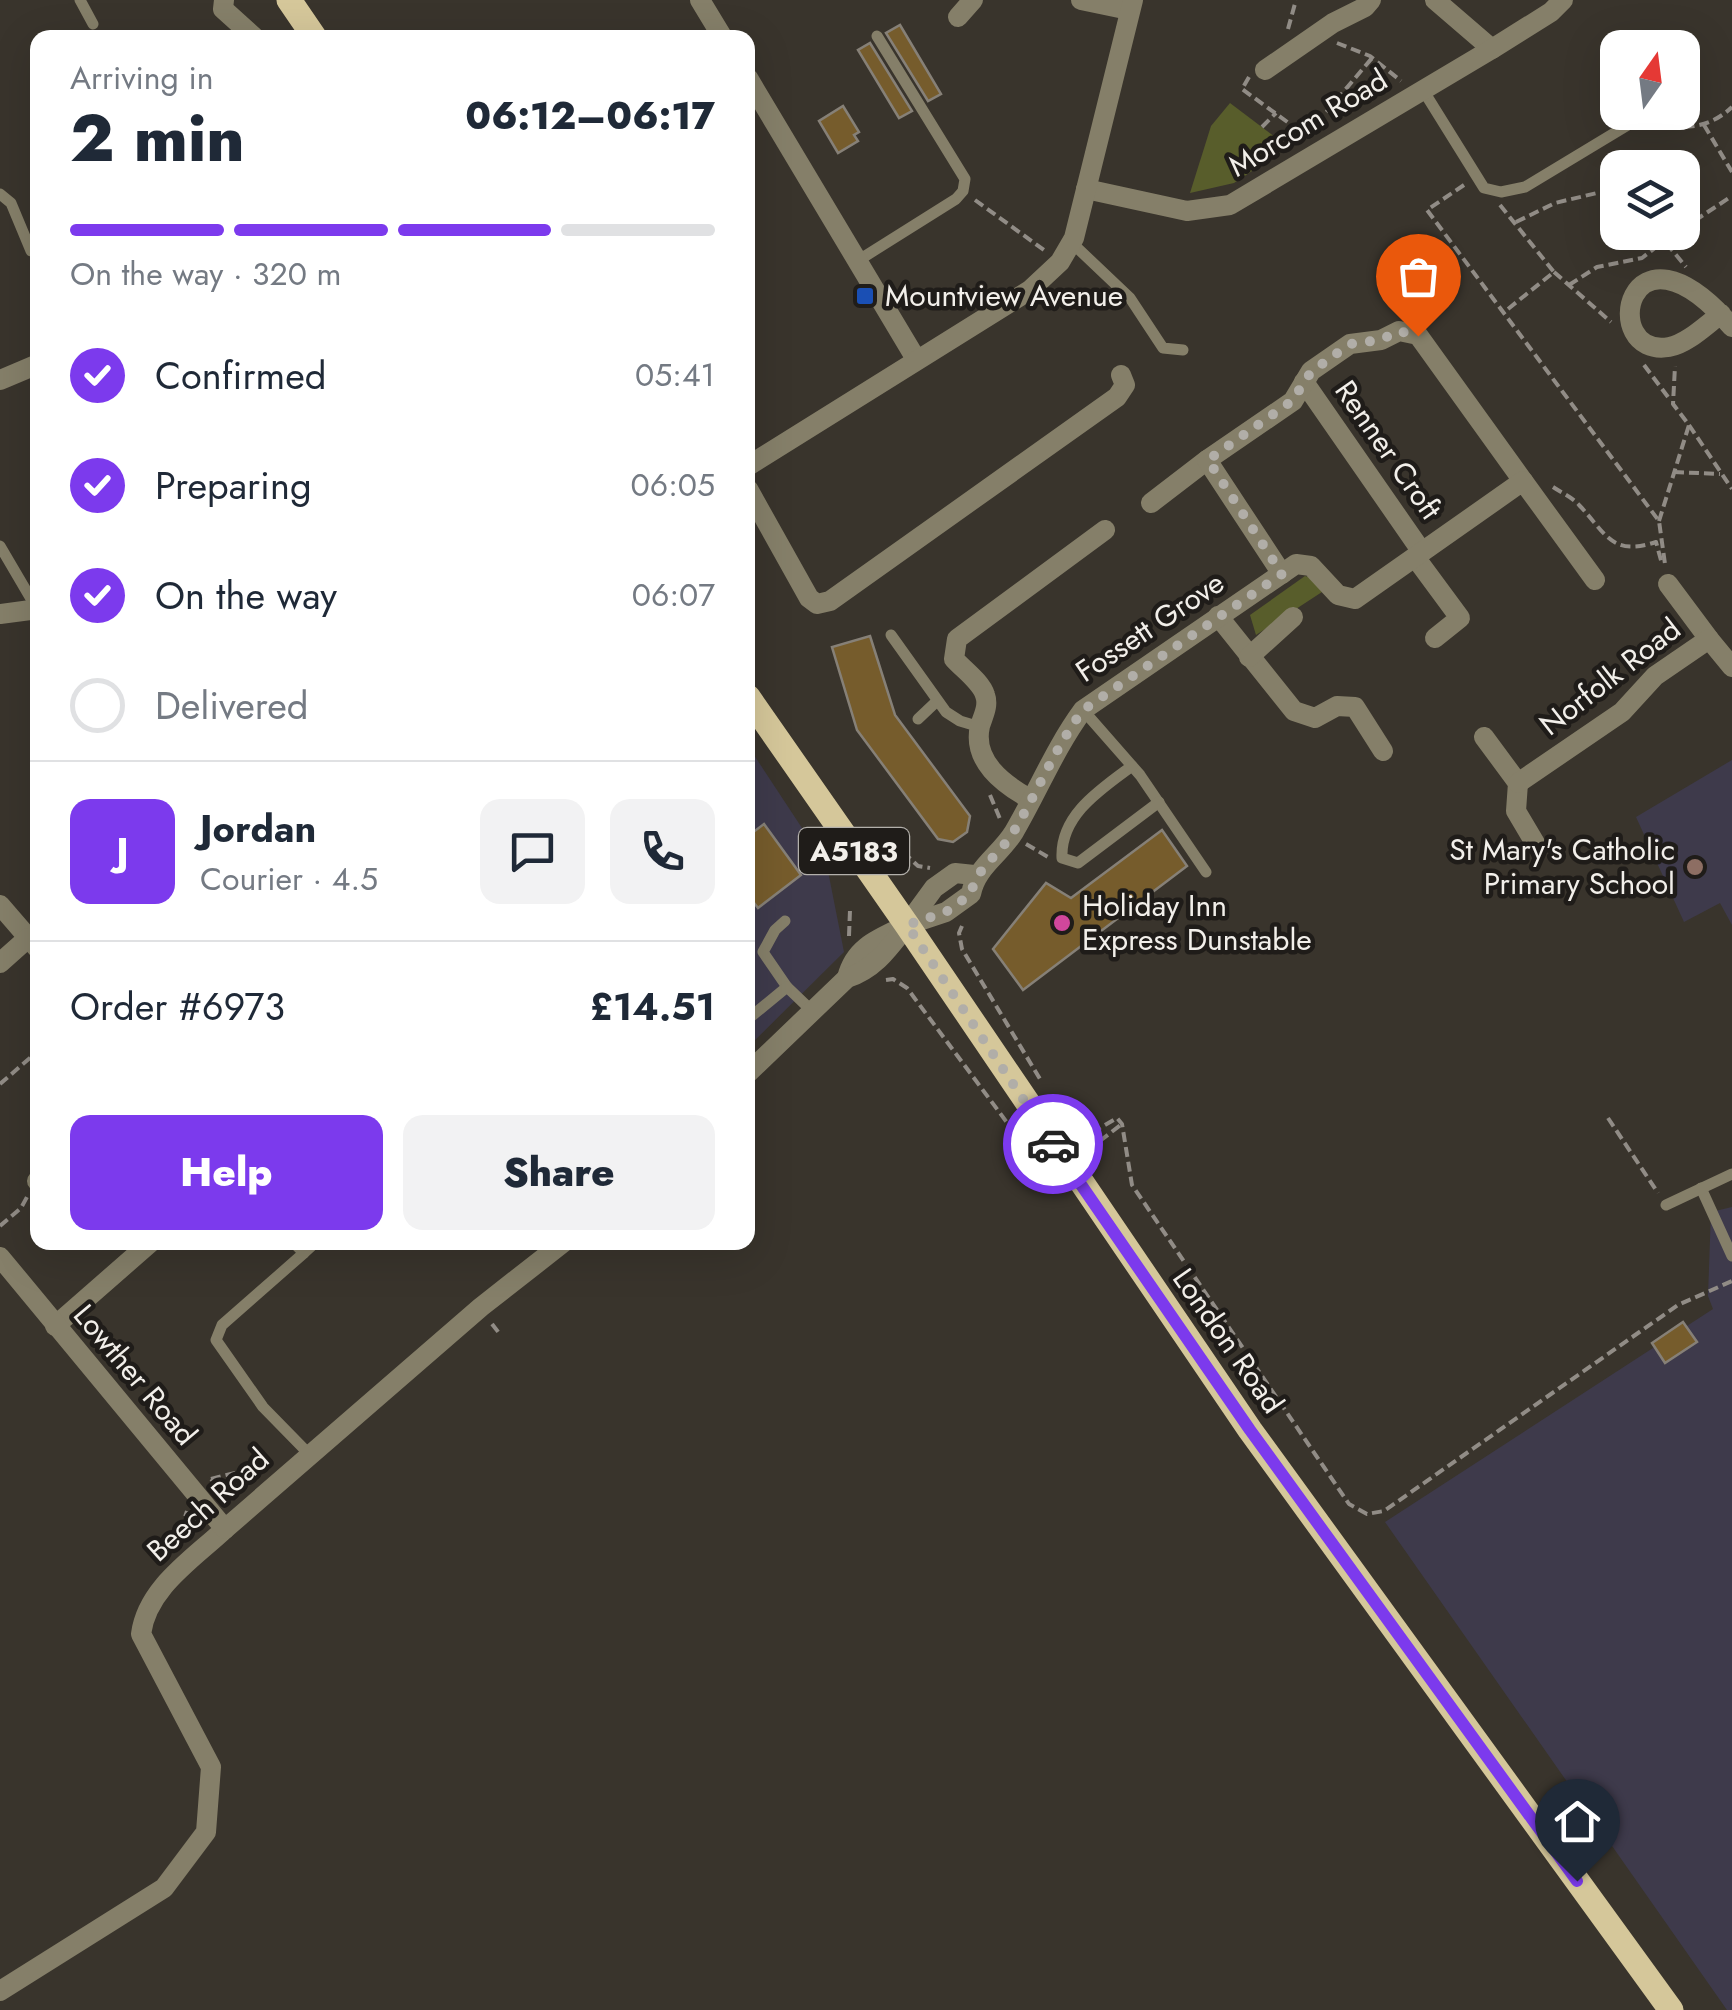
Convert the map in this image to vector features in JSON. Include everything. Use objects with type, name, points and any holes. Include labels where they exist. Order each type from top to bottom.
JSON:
[{"type":"main road","points":[[290,0],[310,30]]},
{"type":"main road","name":"London Road","points":[[755,707],[1250,1430],[1671,2010]]},
{"type":"street","points":[[224,0],[223,10],[245,30]]},
{"type":"street","points":[[700,0],[718,30]]},
{"type":"street","points":[[958,17],[973,0]]},
{"type":"street","points":[[755,462],[1030,290],[1060,262],[1071,242],[1086,189],[1131,5],[1081,0]]},
{"type":"street","points":[[1260,67],[1371,0]]},
{"type":"street","points":[[1435,0],[1492,48]]},
{"type":"street","name":"Morcom Road","points":[[1086,189],[1188,211],[1230,205],[1313,144],[1420,91],[1551,12],[1563,0]]},
{"type":"street","points":[[755,89],[916,359]]},
{"type":"street","points":[[1669,278],[1690,288],[1726,321],[1664,348],[1637,337],[1628,309],[1642,286],[1655,279],[1669,278]]},
{"type":"street","points":[[1151,504],[1292,401],[1311,372],[1350,344],[1380,340],[1399,331],[1418,336],[1596,580]]},
{"type":"street","points":[[0,380],[30,367]]},
{"type":"street","points":[[755,502],[809,598],[817,604],[830,601],[1116,397],[1125,385],[1121,376]]},
{"type":"street","name":"Renner Croft","points":[[1304,382],[1418,554]]},
{"type":"street","points":[[1208,460],[1282,574],[1296,564],[1311,566],[1338,595],[1355,598],[1523,481]]},
{"type":"street","points":[[1030,799],[992,772],[982,754],[980,727],[986,698],[954,659],[957,638],[1104,530]]},
{"type":"street","points":[[1418,554],[1460,618],[1435,638]]},
{"type":"street","name":"Fossett Grove","points":[[907,925],[946,912],[971,894],[974,876],[1008,840],[1066,733],[1083,710],[1282,574]]},
{"type":"street","points":[[1668,584],[1708,639]]},
{"type":"street","points":[[0,614],[30,610]]},
{"type":"street","points":[[1218,616],[1294,710],[1315,718],[1337,706],[1355,707],[1384,751]]},
{"type":"street","points":[[1249,657],[1293,617]]},
{"type":"street","name":"Norfolk Road","points":[[1518,783],[1622,712],[1655,676],[1708,639],[1732,667]]},
{"type":"street","points":[[1484,737],[1518,783],[1516,811],[1535,843]]},
{"type":"street","points":[[0,905],[30,940]]},
{"type":"street","points":[[755,1066],[847,978],[876,963],[907,925]]},
{"type":"street","points":[[0,962],[30,945]]},
{"type":"street","points":[[55,1326],[142,1250]]},
{"type":"street","name":"Beech Road","points":[[0,1991],[164,1888],[206,1832],[211,1767],[141,1634],[144,1617],[158,1592],[309,1454],[554,1250]]},
{"type":"street","name":"Lowther Road","points":[[0,1257],[226,1529]]},
{"type":"lane","points":[[80,0],[93,24]]},
{"type":"lane","points":[[859,260],[963,192],[965,179],[877,36]]},
{"type":"lane","points":[[1420,91],[1484,188],[1501,192],[1525,187],[1619,130]]},
{"type":"lane","points":[[0,194],[11,202],[30,249]]},
{"type":"lane","points":[[1071,242],[1130,298],[1163,348],[1183,350]]},
{"type":"lane","points":[[0,546],[30,597]]},
{"type":"lane","points":[[891,636],[936,701],[952,717],[980,727]]},
{"type":"lane","points":[[918,719],[936,701]]},
{"type":"lane","points":[[1083,710],[1132,766],[1206,872]]},
{"type":"lane","points":[[1132,766],[1087,798],[1061,844],[1062,858],[1078,863],[1159,802]]},
{"type":"lane","points":[[785,922],[775,930],[763,952],[787,987],[811,1010]]},
{"type":"lane","points":[[755,1012],[787,987]]},
{"type":"lane","points":[[1666,1205],[1732,1174]]},
{"type":"lane","points":[[1702,1188],[1732,1256]]},
{"type":"lane","points":[[301,1250],[304,1253]]},
{"type":"lane","points":[[307,1250],[222,1325],[216,1340],[263,1407],[309,1454]]},
{"type":"path","points":[[1296,0],[1287,32],[1302,44]]},
{"type":"path","points":[[1324,30],[1340,46],[1372,58],[1420,91]]},
{"type":"path","points":[[1260,67],[1242,88],[1313,144],[1372,58]]},
{"type":"path","points":[[1700,125],[1722,117],[1732,107]]},
{"type":"path","points":[[1262,127],[1276,112]]},
{"type":"path","points":[[1704,125],[1732,172]]},
{"type":"path","points":[[1504,313],[1554,272],[1516,222],[1474,179],[1427,210],[1659,521]]},
{"type":"path","points":[[963,192],[1060,262]]},
{"type":"path","points":[[1516,222],[1555,203],[1600,192]]},
{"type":"path","points":[[1700,218],[1732,196]]},
{"type":"path","points":[[1569,286],[1597,267],[1642,258],[1654,250]]},
{"type":"path","points":[[1672,250],[1692,276],[1690,288]]},
{"type":"path","points":[[1677,345],[1673,404],[1732,489]]},
{"type":"path","points":[[1668,584],[1659,521],[1690,426]]},
{"type":"path","points":[[1674,472],[1722,474]]},
{"type":"path","points":[[1523,481],[1533,476],[1577,501],[1605,537],[1626,548],[1656,542],[1668,584]]},
{"type":"path","points":[[982,785],[1000,821],[996,831]]},
{"type":"path","points":[[1022,842],[1053,861],[1062,858]]},
{"type":"path","points":[[903,852],[918,866],[941,865]]},
{"type":"path","points":[[964,923],[960,933],[962,949],[1048,1093]]},
{"type":"path","points":[[893,980],[908,988],[1046,1175]]},
{"type":"path","points":[[0,1084],[30,1058]]},
{"type":"path","points":[[1077,1141],[1117,1118],[1122,1124],[1132,1185],[1349,1504],[1367,1514],[1384,1511],[1678,1305],[1732,1282]]},
{"type":"path","points":[[1608,1118],[1666,1205]]},
{"type":"path","points":[[1088,1150],[1122,1124]]},
{"type":"path","points":[[0,1226],[21,1208],[30,1192]]},
{"type":"path","points":[[230,1498],[211,1479],[269,1464]]},
{"type":"shaded area","points":[[755,757],[827,866],[844,952],[755,1040]]},
{"type":"shaded area","name":"St Mary's Catholic Primary School","points":[[1732,760],[1732,925],[1720,903],[1684,922],[1636,817]]},
{"type":"shaded area","points":[[1732,1207],[1732,2010],[1727,2010],[1385,1522],[1713,1309],[1708,1296],[1711,1212]]},
{"type":"green space","points":[[1230,103],[1288,147],[1234,183],[1190,193],[1211,126]]},
{"type":"green space","points":[[1305,576],[1322,592],[1256,635],[1250,615]]},
{"type":"building","points":[[900,25],[941,94],[928,101],[886,33]]},
{"type":"building","points":[[870,43],[912,111],[899,118],[858,50]]},
{"type":"building","points":[[843,106],[859,132],[854,135],[858,141],[838,153],[819,121]]},
{"type":"building","points":[[870,636],[895,715],[970,816],[967,832],[953,842],[938,839],[857,730],[832,647]]},
{"type":"building","points":[[764,824],[801,875],[758,908],[755,904],[755,831]]},
{"type":"building","name":"Holiday Inn Express Dunstable","points":[[1162,830],[1187,866],[1023,990],[993,949],[1046,883],[1071,898]]},
{"type":"building","points":[[1683,1322],[1697,1342],[1665,1363],[1652,1343]]},
{"type":"way so far","points":[[1053,1144],[907,925],[946,912],[971,894],[974,876],[1014,831],[1066,733],[1083,710],[1282,574],[1208,460],[1292,401],[1311,372],[1350,344],[1380,340],[1399,331],[1418,336]]},
{"type":"place","name":"Mountview Avenue","points":[[865,296]]},
{"type":"place","name":"St Mary's Catholic Primary School","points":[[1695,867]]},
{"type":"place","name":"Holiday Inn Express Dunstable","points":[[1062,923]]},
{"type":"route","points":[[1053,1144],[1250,1430],[1577,1881]]}]
